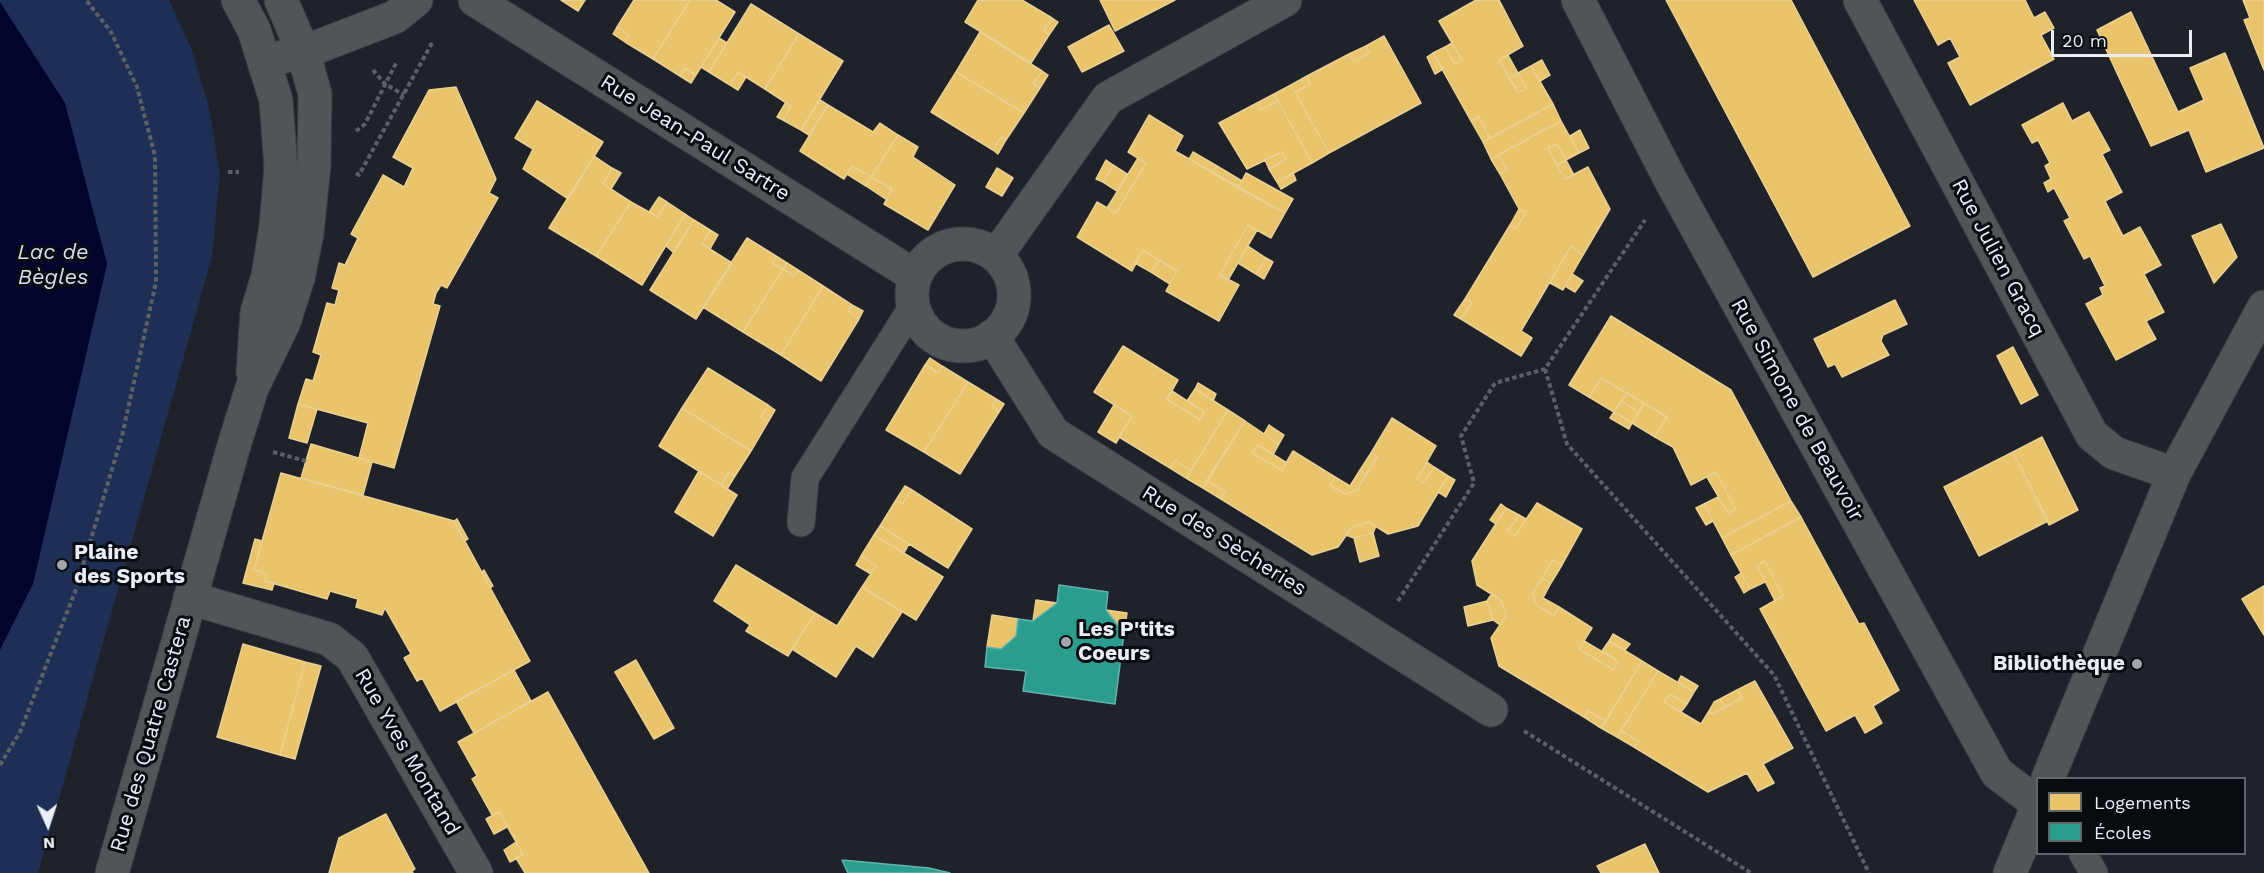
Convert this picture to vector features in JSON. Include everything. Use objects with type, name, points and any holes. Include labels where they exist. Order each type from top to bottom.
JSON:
[{"type":"street","name":"Rue des Quatre Castera","points":[[238,0],[254,30],[276,100],[281,168],[276,226],[268,276],[257,312],[252,388]]},
{"type":"street","name":"Rue des Quatre Castera","points":[[111,873],[252,388],[284,322],[297,278],[312,199],[315,94],[303,51],[281,0]]},
{"type":"street","points":[[265,63],[395,17],[416,0]]},
{"type":"street","name":"Rue Jean-Paul Sartre","points":[[475,0],[914,291]]},
{"type":"street","name":"Rue Simone de Beauvoir","points":[[1578,0],[1671,181],[1997,773],[2036,803]]},
{"type":"street","name":"Rue Julien Gracq","points":[[1860,0],[2092,435],[2114,453],[2174,474]]},
{"type":"street","points":[[996,256],[1108,98],[1265,4]]},
{"type":"street","points":[[967,244],[982,248],[996,256],[1006,268],[1012,282],[1011,312],[1004,325],[992,336],[978,343],[961,346],[945,343],[925,328],[914,291],[923,262],[936,252],[951,245],[967,244]]},
{"type":"street","points":[[2048,777],[2174,474],[2264,307]]},
{"type":"street","name":"Rue des Sècheries","points":[[992,336],[1053,433],[1491,710]]},
{"type":"street","name":"Rue Yves Montand","points":[[190,598],[329,639],[352,657],[476,873]]},
{"type":"street","points":[[2010,873],[2036,807]]},
{"type":"lane","points":[[801,523],[805,478],[914,291]]},
{"type":"lane","points":[[2084,855],[2094,873]]},
{"type":"path","points":[[0,765],[20,732],[75,592],[122,436],[156,282],[155,156],[137,87],[111,32],[86,0]]},
{"type":"path","points":[[314,165],[333,164],[359,175],[439,34]]},
{"type":"path","points":[[239,183],[240,161]]},
{"type":"path","points":[[228,172],[281,168]]},
{"type":"path","points":[[1374,637],[1474,483],[1461,436],[1495,383],[1545,369],[1671,181]]},
{"type":"path","points":[[1545,369],[1567,444],[1774,675],[1869,873]]},
{"type":"path","points":[[1491,710],[1750,873]]},
{"type":"shaded area","name":"Plaine des Sports","points":[[0,0],[169,0],[192,50],[209,107],[220,174],[212,257],[38,873],[0,873]]},
{"type":"water","name":"Lac de Bègles","points":[[0,2],[65,103],[107,264],[33,584],[0,650]]},
{"type":"building: Logements","points":[[561,0],[585,0],[578,11]]},
{"type":"building: Logements","points":[[634,0],[690,0],[653,59],[625,42],[629,35],[617,27]]},
{"type":"building: Logements","points":[[690,0],[716,0],[735,12],[696,75],[685,68],[680,76],[653,59]]},
{"type":"building: Logements","points":[[978,0],[1022,0],[1052,18],[1044,30],[1049,35],[1031,63],[965,22]]},
{"type":"building: Logements","points":[[1100,0],[1175,0],[1115,31]]},
{"type":"building: Logements","points":[[1476,0],[1499,0],[1523,46],[1499,60],[1518,92],[1526,89],[1518,73],[1531,66],[1553,104],[1490,138],[1479,117],[1471,121],[1433,53],[1445,47],[1455,64],[1462,60],[1439,21]]},
{"type":"building: Logements","points":[[1666,0],[1791,0],[1910,226],[1813,277]]},
{"type":"building: Logements","points":[[1914,0],[2025,0],[2034,18],[2045,12],[2054,28],[2041,35],[2054,59],[1970,105],[1948,63],[1960,57],[1950,38],[1938,45]]},
{"type":"building: Logements","points":[[2243,0],[2264,0],[2264,70],[2244,20],[2250,18]]},
{"type":"building: Logements","points":[[751,4],[799,34],[765,89],[738,72],[730,85],[709,72]]},
{"type":"building: Logements","points":[[2131,12],[2178,112],[2204,100],[2190,68],[2225,53],[2264,148],[2206,172],[2189,130],[2151,146],[2097,30]]},
{"type":"building: Logements","points":[[1052,18],[1058,22],[1049,35],[1044,30]]},
{"type":"building: Logements","points":[[1109,25],[1124,51],[1082,72],[1068,47]]},
{"type":"building: Logements","points":[[617,27],[629,35],[625,42],[613,34]]},
{"type":"building: Logements","points":[[980,32],[1042,71],[1033,84],[1040,88],[1024,113],[956,72]]},
{"type":"building: Logements","points":[[799,34],[843,61],[801,130],[783,120],[791,106],[765,89]]},
{"type":"building: Logements","points":[[1384,36],[1421,103],[1329,153],[1295,92],[1310,84],[1307,76],[1349,54],[1354,61],[1370,53],[1366,46]]},
{"type":"building: Logements","points":[[719,38],[727,43],[709,72],[701,67]]},
{"type":"building: Logements","points":[[1452,43],[1462,60],[1455,64],[1445,47]]},
{"type":"building: Logements","points":[[1366,46],[1370,53],[1354,61],[1349,54]]},
{"type":"building: Logements","points":[[1433,53],[1443,69],[1435,74],[1427,57]]},
{"type":"building: Logements","points":[[1508,55],[1518,73],[1509,78],[1499,60]]},
{"type":"building: Logements","points":[[1542,60],[1550,75],[1540,81],[1531,66]]},
{"type":"building: Logements","points":[[685,68],[696,75],[691,83],[680,76]]},
{"type":"building: Logements","points":[[1042,71],[1048,75],[1040,88],[1033,84]]},
{"type":"building: Logements","points":[[738,72],[746,77],[738,90],[730,85]]},
{"type":"building: Logements","points":[[956,72],[1024,113],[1006,140],[1001,137],[993,150],[931,112]]},
{"type":"building: Logements","points":[[1518,73],[1526,89],[1518,92],[1509,78]]},
{"type":"building: Logements","points":[[1307,76],[1310,84],[1295,92],[1291,85]]},
{"type":"building: Logements","points":[[1291,85],[1329,153],[1312,163],[1274,94]]},
{"type":"building: Logements","points":[[456,87],[496,179],[489,193],[498,198],[447,288],[441,285],[436,293],[433,304],[440,306],[394,468],[359,458],[368,423],[298,404],[306,379],[313,381],[321,355],[313,352],[327,303],[335,305],[339,290],[332,288],[339,263],[345,265],[358,238],[351,234],[383,175],[404,187],[413,168],[393,157],[429,90]]},
{"type":"building: Logements","points":[[1274,94],[1278,101],[1260,110],[1257,103]]},
{"type":"building: Logements","points":[[820,100],[828,105],[809,135],[801,130]]},
{"type":"building: Logements","points":[[537,101],[603,142],[568,199],[523,169],[533,149],[515,138]]},
{"type":"building: Logements","points":[[1278,101],[1312,163],[1277,182],[1269,169],[1286,159],[1282,152],[1247,169],[1219,123],[1257,103],[1260,110]]},
{"type":"building: Logements","points":[[786,102],[791,106],[783,120],[777,117]]},
{"type":"building: Logements","points":[[2063,103],[2072,121],[2089,112],[2110,150],[2102,154],[2122,192],[2105,201],[2123,236],[2140,227],[2161,265],[2144,274],[2164,312],[2146,321],[2156,339],[2116,360],[2086,304],[2103,295],[2100,288],[2105,286],[2090,256],[2084,259],[2064,221],[2070,218],[2054,188],[2048,192],[2044,183],[2051,179],[2045,166],[2050,163],[2038,140],[2032,143],[2022,125]]},
{"type":"building: Logements","points":[[1553,104],[1561,121],[1491,159],[1483,142]]},
{"type":"building: Logements","points":[[828,105],[873,132],[880,123],[898,135],[871,177],[852,166],[844,179],[800,151]]},
{"type":"building: Logements","points":[[1149,115],[1183,136],[1175,151],[1285,213],[1271,238],[1248,225],[1220,275],[1239,285],[1219,321],[1166,291],[1177,271],[1143,250],[1132,271],[1077,237],[1097,202],[1116,213],[1146,163],[1128,152]]},
{"type":"building: Logements","points":[[1479,117],[1490,138],[1483,142],[1471,121]]},
{"type":"building: Logements","points":[[1561,121],[1579,153],[1566,160],[1557,144],[1548,148],[1565,179],[1588,167],[1610,209],[1583,255],[1571,246],[1521,331],[1532,338],[1521,356],[1461,319],[1472,303],[1465,299],[1510,225],[1516,229],[1526,212],[1519,209],[1500,174],[1507,170],[1498,155]]},
{"type":"building: Logements","points":[[1580,130],[1589,148],[1579,153],[1570,136]]},
{"type":"building: Logements","points":[[898,135],[918,147],[913,157],[955,185],[928,230],[884,204],[892,189],[871,177]]},
{"type":"building: Logements","points":[[1001,137],[1006,140],[998,154],[993,150]]},
{"type":"building: Logements","points":[[1557,144],[1566,160],[1557,165],[1548,148]]},
{"type":"building: Logements","points":[[1193,152],[1217,166],[1213,173],[1189,159]]},
{"type":"building: Logements","points":[[1282,152],[1286,159],[1269,169],[1265,160]]},
{"type":"building: Logements","points":[[1498,155],[1507,170],[1500,174],[1491,159]]},
{"type":"building: Logements","points":[[594,156],[612,168],[603,184],[631,202],[596,256],[549,228]]},
{"type":"building: Logements","points":[[1138,158],[1146,163],[1116,213],[1107,208]]},
{"type":"building: Logements","points":[[1106,160],[1113,165],[1103,182],[1096,179]]},
{"type":"building: Logements","points":[[1566,160],[1574,175],[1565,179],[1557,165]]},
{"type":"building: Logements","points":[[1113,165],[1127,174],[1117,191],[1103,182]]},
{"type":"building: Logements","points":[[852,166],[871,177],[866,186],[847,174]]},
{"type":"building: Logements","points":[[1217,166],[1242,181],[1238,188],[1213,173]]},
{"type":"building: Logements","points":[[612,168],[621,173],[611,189],[603,184]]},
{"type":"building: Logements","points":[[997,168],[1013,178],[1002,196],[986,187]]},
{"type":"building: Logements","points":[[1246,173],[1293,199],[1285,213],[1238,188]]},
{"type":"building: Logements","points":[[1293,173],[1296,180],[1281,189],[1277,182]]},
{"type":"building: Logements","points":[[871,177],[892,189],[887,200],[866,186]]},
{"type":"building: Logements","points":[[659,197],[667,202],[658,217],[649,212]]},
{"type":"building: Logements","points":[[631,202],[658,217],[667,202],[685,214],[642,285],[596,256]]},
{"type":"building: Logements","points":[[1519,209],[1526,212],[1516,229],[1510,225]]},
{"type":"building: Logements","points":[[685,214],[694,220],[673,252],[666,246]]},
{"type":"building: Logements","points":[[694,220],[710,230],[702,244],[732,263],[696,319],[650,290]]},
{"type":"building: Logements","points":[[2221,224],[2237,257],[2214,283],[2192,236]]},
{"type":"building: Logements","points":[[1248,225],[1257,230],[1228,280],[1220,275]]},
{"type":"building: Logements","points":[[710,230],[718,235],[710,249],[702,244]]},
{"type":"building: Logements","points":[[747,238],[776,256],[772,263],[783,269],[743,332],[703,307]]},
{"type":"building: Logements","points":[[1248,246],[1266,258],[1256,274],[1238,263]]},
{"type":"building: Logements","points":[[1571,246],[1583,255],[1563,290],[1550,283]]},
{"type":"building: Logements","points":[[1143,250],[1159,260],[1151,272],[1135,263]]},
{"type":"building: Logements","points":[[776,256],[787,263],[783,269],[772,263]]},
{"type":"building: Logements","points":[[1266,258],[1273,262],[1264,279],[1256,274]]},
{"type":"building: Logements","points":[[1159,260],[1177,271],[1170,284],[1151,272]]},
{"type":"building: Logements","points":[[787,263],[798,270],[794,276],[783,269]]},
{"type":"building: Logements","points":[[783,269],[794,276],[798,270],[823,286],[781,355],[743,332]]},
{"type":"building: Logements","points":[[1572,274],[1583,281],[1575,292],[1565,286]]},
{"type":"building: Logements","points":[[823,286],[852,305],[848,311],[859,319],[821,381],[781,355]]},
{"type":"building: Logements","points":[[1465,299],[1472,303],[1461,319],[1454,315]]},
{"type":"building: Logements","points":[[1895,300],[1907,324],[1883,335],[1881,341],[1889,355],[1842,377],[1835,364],[1828,367],[1814,339]]},
{"type":"building: Logements","points":[[852,305],[863,311],[859,319],[848,311]]},
{"type":"building: Logements","points":[[1611,316],[1731,390],[1791,501],[1722,538],[1704,504],[1718,497],[1728,513],[1736,509],[1716,472],[1691,485],[1673,447],[1655,437],[1667,417],[1601,378],[1589,397],[1569,385]]},
{"type":"building: Logements","points":[[1123,346],[1178,380],[1167,399],[1200,420],[1204,412],[1187,401],[1195,389],[1228,410],[1191,471],[1175,460],[1170,468],[1119,437],[1132,416],[1094,392]]},
{"type":"building: Logements","points":[[2013,347],[2038,395],[2021,404],[1997,356]]},
{"type":"building: Logements","points":[[930,358],[942,366],[938,373],[925,365]]},
{"type":"building: Logements","points":[[925,365],[938,373],[942,366],[968,382],[924,452],[886,430]]},
{"type":"building: Logements","points":[[708,368],[768,405],[761,417],[768,422],[751,451],[682,408]]},
{"type":"building: Logements","points":[[1601,378],[1627,393],[1614,412],[1589,397]]},
{"type":"building: Logements","points":[[968,382],[996,399],[992,406],[999,412],[960,474],[924,452]]},
{"type":"building: Logements","points":[[1198,383],[1216,394],[1213,401],[1195,389]]},
{"type":"building: Logements","points":[[1172,391],[1204,412],[1200,420],[1167,399]]},
{"type":"building: Logements","points":[[1627,393],[1644,403],[1639,413],[1621,401]]},
{"type":"building: Logements","points":[[996,399],[1004,404],[999,412],[992,406]]},
{"type":"building: Logements","points":[[1621,401],[1639,413],[1632,423],[1614,412]]},
{"type":"building: Logements","points":[[1644,403],[1667,417],[1655,437],[1632,423]]},
{"type":"building: Logements","points":[[298,404],[317,409],[307,443],[289,438]]},
{"type":"building: Logements","points":[[768,405],[775,410],[768,422],[761,417]]},
{"type":"building: Logements","points":[[1114,405],[1132,416],[1116,443],[1098,432]]},
{"type":"building: Logements","points":[[682,408],[751,451],[735,476],[729,472],[721,485],[659,446]]},
{"type":"building: Logements","points":[[1228,410],[1245,421],[1203,488],[1186,478]]},
{"type":"building: Logements","points":[[1614,412],[1632,423],[1629,429],[1610,418]]},
{"type":"building: Logements","points":[[1392,418],[1436,446],[1417,479],[1423,483],[1434,467],[1448,476],[1418,526],[1388,534],[1369,522],[1352,527],[1338,547],[1312,555],[1221,499],[1225,492],[1207,480],[1245,421],[1279,444],[1273,455],[1258,445],[1252,453],[1282,470],[1293,451],[1335,477],[1330,486],[1346,494],[1357,490],[1377,457],[1371,453]]},
{"type":"building: Logements","points":[[1269,425],[1284,435],[1279,444],[1264,434]]},
{"type":"building: Logements","points":[[2042,437],[2078,510],[2049,525],[2013,452]]},
{"type":"building: Logements","points":[[311,444],[372,462],[363,495],[301,478]]},
{"type":"building: Logements","points":[[1258,445],[1287,463],[1282,470],[1252,453]]},
{"type":"building: Logements","points":[[2013,452],[2048,521],[1979,556],[1944,487]]},
{"type":"building: Logements","points":[[1371,453],[1377,457],[1366,474],[1360,470]]},
{"type":"building: Logements","points":[[1175,460],[1191,471],[1186,478],[1170,468]]},
{"type":"building: Logements","points":[[1427,462],[1434,467],[1423,483],[1417,479]]},
{"type":"building: Logements","points":[[1360,470],[1366,474],[1357,490],[1346,494],[1330,486],[1335,477],[1350,486]]},
{"type":"building: Logements","points":[[699,471],[737,495],[713,536],[675,512]]},
{"type":"building: Logements","points":[[729,472],[735,476],[727,489],[721,485]]},
{"type":"building: Logements","points":[[1716,472],[1736,509],[1728,513],[1707,477]]},
{"type":"building: Logements","points":[[281,473],[454,521],[530,661],[440,711],[422,678],[417,681],[404,658],[411,654],[385,608],[382,615],[356,607],[358,599],[330,591],[327,599],[265,581],[266,573],[254,570]]},
{"type":"building: Logements","points":[[1448,476],[1455,480],[1446,497],[1438,492]]},
{"type":"building: Logements","points":[[1207,480],[1225,492],[1221,499],[1203,488]]},
{"type":"building: Logements","points":[[905,486],[912,490],[902,504],[896,500]]},
{"type":"building: Logements","points":[[912,490],[972,529],[948,568],[880,526],[896,500],[902,504]]},
{"type":"building: Logements","points":[[1791,501],[1801,517],[1731,555],[1722,538]]},
{"type":"building: Logements","points":[[1537,503],[1582,529],[1562,565],[1553,560],[1542,578],[1533,593],[1536,605],[1554,615],[1559,607],[1592,628],[1579,649],[1614,670],[1618,661],[1602,651],[1609,641],[1642,661],[1606,721],[1588,711],[1584,717],[1499,666],[1491,638],[1506,616],[1501,600],[1477,585],[1472,561],[1506,508],[1519,515],[1508,531],[1515,536]]},
{"type":"building: Logements","points":[[1501,504],[1506,508],[1496,524],[1490,520]]},
{"type":"building: Logements","points":[[1704,504],[1713,521],[1706,525],[1696,508]]},
{"type":"building: Logements","points":[[1519,515],[1526,519],[1515,536],[1508,531]]},
{"type":"building: Logements","points":[[1801,517],[1859,624],[1864,623],[1899,690],[1873,706],[1882,723],[1865,733],[1855,715],[1826,731],[1760,609],[1783,596],[1765,561],[1757,565],[1765,582],[1750,589],[1731,555]]},
{"type":"building: Logements","points":[[457,519],[468,539],[464,541],[454,521]]},
{"type":"building: Logements","points":[[1369,522],[1376,526],[1373,533],[1354,538],[1346,535],[1352,527]]},
{"type":"building: Logements","points":[[880,526],[909,544],[904,553],[874,535]]},
{"type":"building: Logements","points":[[1373,533],[1379,556],[1360,562],[1354,538]]},
{"type":"building: Logements","points":[[874,535],[943,577],[916,620],[862,587],[876,566],[861,556]]},
{"type":"building: Logements","points":[[255,539],[262,541],[254,570],[266,573],[265,581],[274,583],[272,590],[243,583]]},
{"type":"building: Logements","points":[[861,556],[876,566],[871,574],[856,565]]},
{"type":"building: Logements","points":[[1553,560],[1562,565],[1551,583],[1542,578]]},
{"type":"building: Logements","points":[[1765,561],[1783,596],[1775,601],[1757,565]]},
{"type":"building: Logements","points":[[736,565],[815,613],[788,656],[746,631],[750,625],[714,601]]},
{"type":"building: Logements","points":[[484,570],[493,586],[490,588],[482,572]]},
{"type":"building: Logements","points":[[1741,573],[1750,589],[1744,593],[1735,577]]},
{"type":"building: Logements","points":[[1542,578],[1551,583],[1543,598],[1559,607],[1554,615],[1536,605],[1533,593]]},
{"type":"building: Logements","points":[[2264,586],[2264,635],[2242,599]]},
{"type":"building: Logements","points":[[862,587],[902,612],[873,657],[856,646],[836,677],[792,649],[815,613],[837,626]]},
{"type":"building: Logements","points":[[1492,593],[1501,600],[1506,616],[1500,625],[1493,620],[1487,601]]},
{"type":"building: Logements","points":[[1036,600],[1057,603],[1033,621]]},
{"type":"building: Logements","points":[[1487,601],[1493,620],[1468,626],[1464,607]]},
{"type":"building: Logements","points":[[1106,610],[1127,613],[1124,633]]},
{"type":"building: Logements","points":[[992,615],[1018,619],[1016,636],[1001,649],[987,647]]},
{"type":"building: Logements","points":[[1613,634],[1630,644],[1625,650],[1609,641]]},
{"type":"building: Logements","points":[[1584,641],[1618,661],[1614,670],[1579,649]]},
{"type":"building: Logements","points":[[243,644],[305,662],[280,755],[217,737]]},
{"type":"building: Logements","points":[[636,660],[674,728],[654,739],[615,672]]},
{"type":"building: Logements","points":[[1642,661],[1658,671],[1617,737],[1601,728]]},
{"type":"building: Logements","points":[[305,662],[321,666],[295,759],[280,755]]},
{"type":"building: Logements","points":[[514,670],[531,701],[474,733],[456,701]]},
{"type":"building: Logements","points":[[1658,671],[1694,692],[1687,704],[1670,694],[1664,702],[1701,724],[1709,711],[1712,714],[1742,698],[1737,690],[1755,681],[1793,748],[1763,764],[1774,783],[1758,791],[1747,773],[1708,792],[1634,747],[1639,741],[1621,731]]},
{"type":"building: Logements","points":[[1681,676],[1698,686],[1694,692],[1678,682]]},
{"type":"building: Logements","points":[[1737,690],[1742,698],[1724,707],[1720,699]]},
{"type":"building: Logements","points":[[548,692],[649,873],[525,873],[516,858],[523,855],[499,812],[492,815],[472,779],[477,776],[458,742]]},
{"type":"building: Logements","points":[[1670,694],[1687,704],[1681,712],[1664,702]]},
{"type":"building: Logements","points":[[1720,699],[1724,707],[1712,714],[1709,711],[1714,702]]},
{"type":"building: Logements","points":[[1588,711],[1606,721],[1601,728],[1584,717]]},
{"type":"building: Logements","points":[[1621,731],[1639,741],[1634,747],[1617,737]]},
{"type":"building: Logements","points":[[499,812],[507,827],[494,834],[486,819]]},
{"type":"building: Logements","points":[[386,814],[415,869],[413,873],[329,873],[339,838]]},
{"type":"building: Logements","points":[[516,842],[523,855],[510,862],[504,850]]},
{"type":"building: Logements","points":[[1645,844],[1659,873],[1601,873],[1597,866]]},
{"type":"building: Écoles","name":"Les P'tits Coeurs","points":[[1059,585],[1108,592],[1106,610],[1124,633],[1115,704],[1023,691],[1026,671],[985,667],[987,647],[1001,649],[1016,636],[1018,619],[1033,621],[1057,603]]},
{"type":"building: Écoles","points":[[842,860],[929,868],[950,873],[848,873]]},
{"type":"place","name":"Plaine des Sports","points":[[62,565]]},
{"type":"place","name":"Les P'tits Coeurs","points":[[1066,642]]},
{"type":"place","name":"Bibliothèque","points":[[2137,664]]}]
